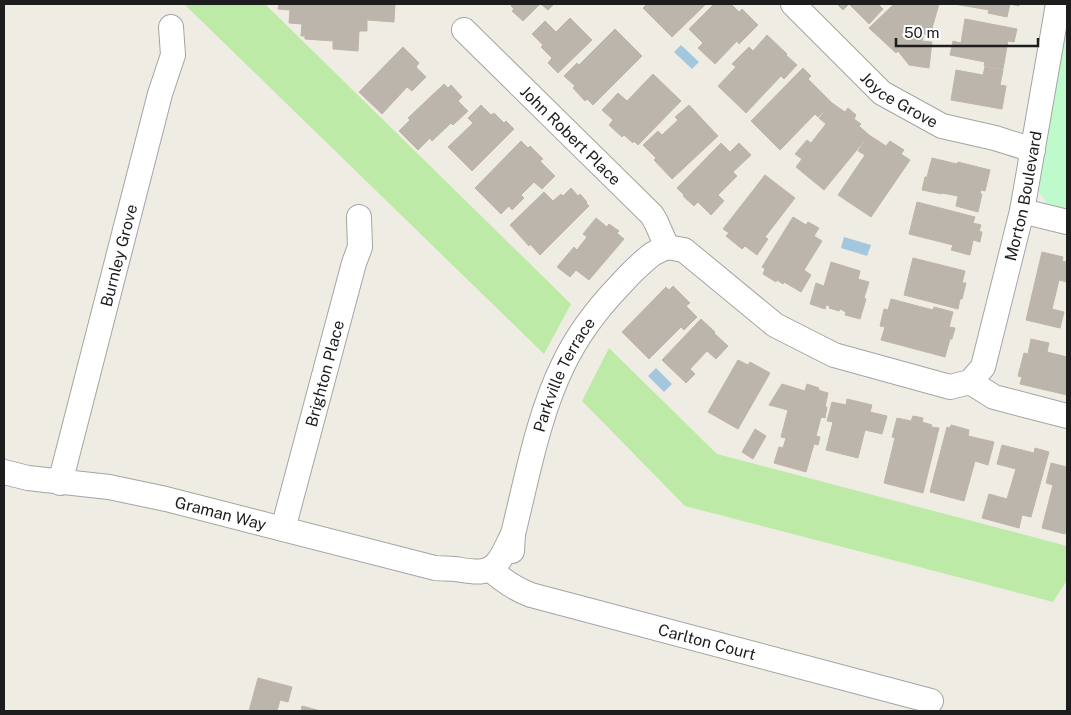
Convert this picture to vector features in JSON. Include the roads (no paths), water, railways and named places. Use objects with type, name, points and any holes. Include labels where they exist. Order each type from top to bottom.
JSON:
[{"type":"street","name":"Joyce Grove","points":[[793,4],[882,93],[942,126],[995,138],[1033,150]]},
{"type":"street","name":"Morton Boulevard","points":[[970,382],[983,367],[1022,211],[1058,4]]},
{"type":"street","name":"Burnley Grove","points":[[60,483],[160,94],[173,55],[172,28]]},
{"type":"street","name":"John Robert Place","points":[[464,30],[652,215],[667,247]]},
{"type":"street","points":[[1022,211],[1067,222]]},
{"type":"street","name":"Brighton Place","points":[[283,529],[354,263],[360,247],[359,217]]},
{"type":"street","points":[[667,247],[684,250],[775,325],[834,356],[950,387],[970,382],[994,397],[1067,416]]},
{"type":"street","name":"Parkville Terrace","points":[[496,574],[498,562],[513,534],[538,435],[554,384],[564,362],[590,320],[607,298],[651,255],[667,247]]},
{"type":"street","name":"Graman Way","points":[[4,472],[60,483],[109,487],[138,492],[435,568],[496,574]]},
{"type":"street","name":"Carlton Court","points":[[496,574],[523,592],[531,595],[931,701]]},
{"type":"water","points":[[681,45],[699,62],[692,69],[674,52]]},
{"type":"water","points":[[844,237],[871,245],[867,256],[841,248]]},
{"type":"water","points":[[656,368],[672,384],[664,392],[648,376]]}]
